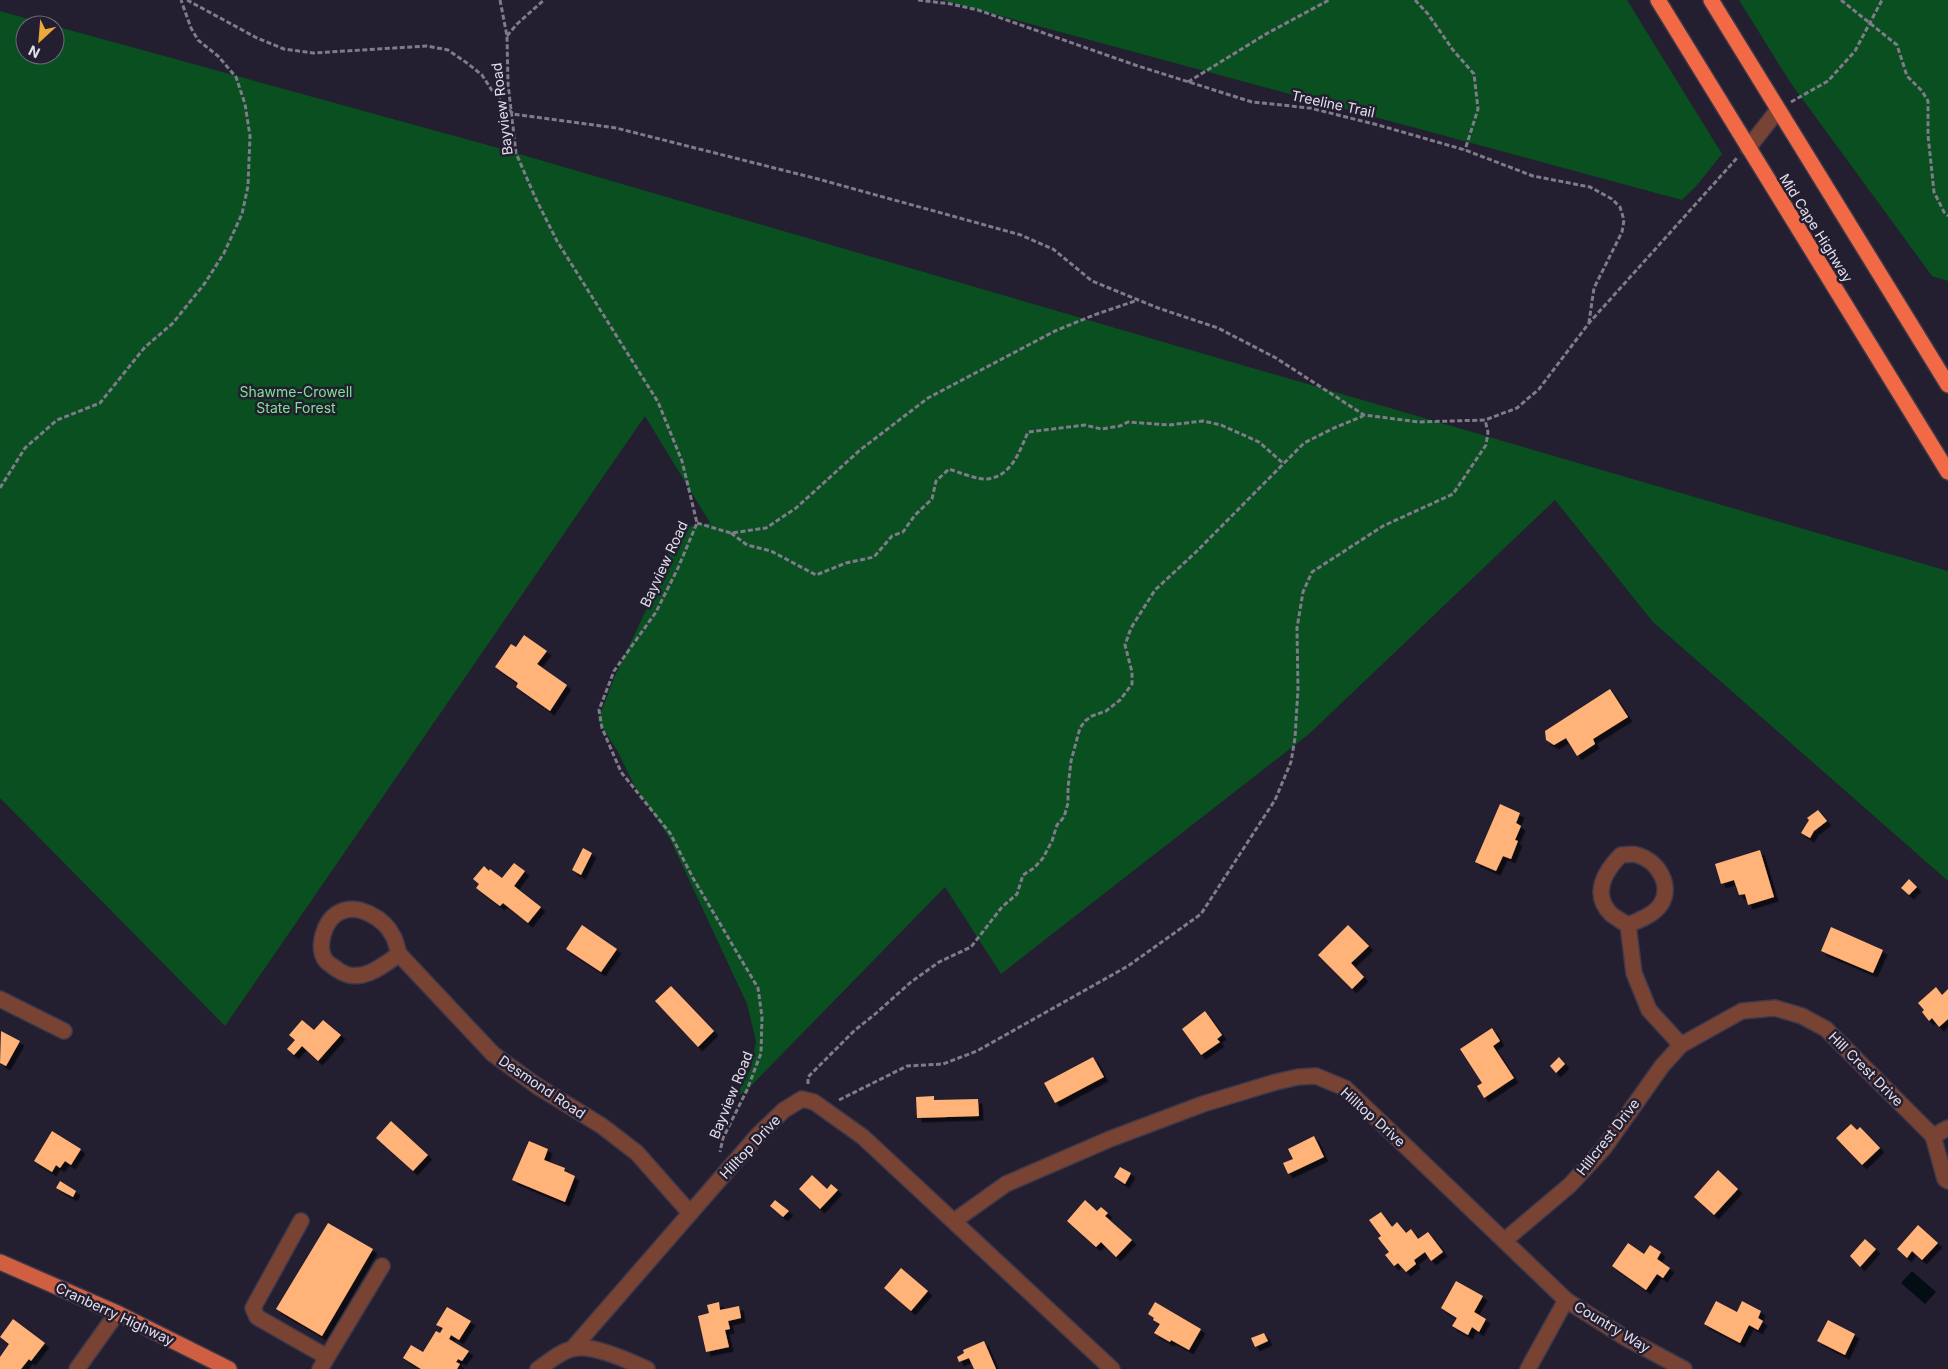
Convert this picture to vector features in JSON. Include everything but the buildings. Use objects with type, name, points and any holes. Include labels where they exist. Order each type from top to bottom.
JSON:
[{"type":"highway","name":"Mid Cape Highway","points":[[1658,0],[1948,472]]},
{"type":"highway","points":[[1711,0],[1948,386]]},
{"type":"main road","name":"Cranberry Highway","points":[[0,1262],[117,1313],[229,1369]]},
{"type":"street","points":[[1748,148],[1778,110]]},
{"type":"street","points":[[1628,925],[1648,915],[1661,904],[1666,888],[1663,875],[1650,862],[1637,855],[1621,854],[1610,866],[1602,880],[1601,899],[1611,914],[1628,925],[1634,973],[1649,1010],[1682,1045]]},
{"type":"street","name":"Desmond Road","points":[[399,954],[378,970],[358,976],[342,973],[325,960],[321,943],[328,924],[338,913],[356,910],[367,912],[382,923],[392,935],[399,954],[493,1054],[537,1086],[602,1126],[637,1153],[690,1214]]},
{"type":"street","points":[[0,999],[64,1031]]},
{"type":"street","name":"Hill Crest Drive","points":[[1682,1045],[1742,1011],[1775,1008],[1802,1016],[1826,1029],[1933,1136],[1945,1179],[1948,1181]]},
{"type":"street","name":"Hillcrest Drive","points":[[1505,1240],[1570,1185],[1604,1148],[1662,1066],[1682,1045]]},
{"type":"street","name":"Hilltop Drive","points":[[954,1221],[1006,1184],[1110,1139],[1221,1098],[1276,1082],[1316,1076],[1345,1088],[1566,1300]]},
{"type":"street","name":"Hilltop Drive","points":[[573,1348],[759,1134],[784,1110],[802,1099],[808,1100]]},
{"type":"street","points":[[808,1100],[823,1108],[863,1137],[1112,1369]]},
{"type":"street","points":[[1933,1136],[1948,1128]]},
{"type":"street","points":[[301,1221],[253,1308],[257,1317],[324,1363],[382,1266]]},
{"type":"street","points":[[1528,1369],[1566,1300]]},
{"type":"street","name":"Country Way","points":[[1566,1300],[1624,1337],[1684,1369]]},
{"type":"street","points":[[77,1369],[117,1313]]},
{"type":"street","points":[[538,1369],[573,1348],[586,1348],[605,1353],[647,1369]]},
{"type":"path","points":[[0,488],[25,448],[57,420],[100,403],[145,347],[173,323],[205,283],[224,253],[242,214],[248,186],[250,136],[246,104],[236,77],[218,56],[198,40],[191,28],[181,0]]},
{"type":"path","points":[[187,0],[257,38],[284,49],[313,53],[427,46],[448,50],[467,62],[482,75],[493,92],[513,114],[616,128],[818,179],[1021,235],[1052,249],[1092,280],[1138,300],[1218,328],[1276,358],[1364,416],[1419,422],[1486,420],[1517,408],[1539,388],[1589,323],[1748,148]]},
{"type":"path","name":"Bayview Road","points":[[500,0],[506,36],[508,84],[513,114],[516,153],[535,197],[557,240],[658,402],[682,461],[697,523],[678,568],[656,612],[614,670],[599,710],[602,728],[621,772],[670,832],[693,878],[758,988],[762,1017],[761,1054],[748,1090],[723,1138],[720,1157],[725,1173]]},
{"type":"path","points":[[506,36],[544,0]]},
{"type":"path","name":"Treeline Trail","points":[[918,0],[978,10],[1252,102],[1310,108],[1370,122],[1465,150],[1534,176],[1590,187],[1612,199],[1620,207],[1624,220],[1622,232],[1594,288],[1589,311],[1589,323]]},
{"type":"path","points":[[1188,82],[1266,34],[1330,0]]},
{"type":"path","points":[[1415,0],[1474,74],[1478,109],[1465,150]]},
{"type":"path","points":[[1841,0],[1869,24],[1882,30],[1897,45],[1907,76],[1928,101],[1928,134],[1934,192],[1948,216]]},
{"type":"path","points":[[1778,110],[1828,81],[1855,51],[1882,0]]},
{"type":"path","points":[[731,533],[766,528],[796,508],[860,450],[928,398],[1055,331],[1138,300]]},
{"type":"path","points":[[808,1100],[808,1077],[854,1030],[874,1016],[911,982],[939,962],[972,947],[998,912],[1018,894],[1024,875],[1034,868],[1042,858],[1052,841],[1058,825],[1064,817],[1068,804],[1071,761],[1080,728],[1092,716],[1106,711],[1120,700],[1132,684],[1132,672],[1125,645],[1131,628],[1154,590],[1196,552],[1304,444],[1334,428],[1364,416]]},
{"type":"path","points":[[823,1108],[908,1066],[943,1064],[977,1051],[1128,966],[1201,914],[1275,800],[1291,762],[1298,689],[1297,628],[1303,592],[1312,572],[1383,526],[1453,494],[1486,444],[1488,432],[1486,420]]},
{"type":"path","points":[[697,523],[731,533],[747,544],[770,551],[816,575],[846,563],[874,557],[892,536],[903,532],[915,515],[932,499],[936,481],[949,469],[986,479],[1007,472],[1017,457],[1028,432],[1085,425],[1101,429],[1120,426],[1128,422],[1169,425],[1203,422],[1221,424],[1259,442],[1284,464]]},
{"type":"green space","points":[[942,0],[1627,0],[1722,154],[1682,200]]},
{"type":"green space","points":[[1739,0],[1948,0],[1948,281],[1932,276],[1790,82]]},
{"type":"green space","name":"Shawme-Crowell State Forest","points":[[0,11],[15,15],[15,65],[65,65],[65,29],[516,153],[1948,571],[1948,881],[1653,622],[1555,500],[1309,734],[1001,974],[945,887],[747,1090],[735,1098],[751,1068],[756,1041],[747,1004],[670,839],[634,785],[618,752],[598,720],[614,678],[647,608],[662,565],[680,528],[710,523],[645,416],[225,1026],[0,798]]},
{"type":"shaded area","points":[[1912,1271],[1936,1292],[1925,1304],[1901,1283]]}]
